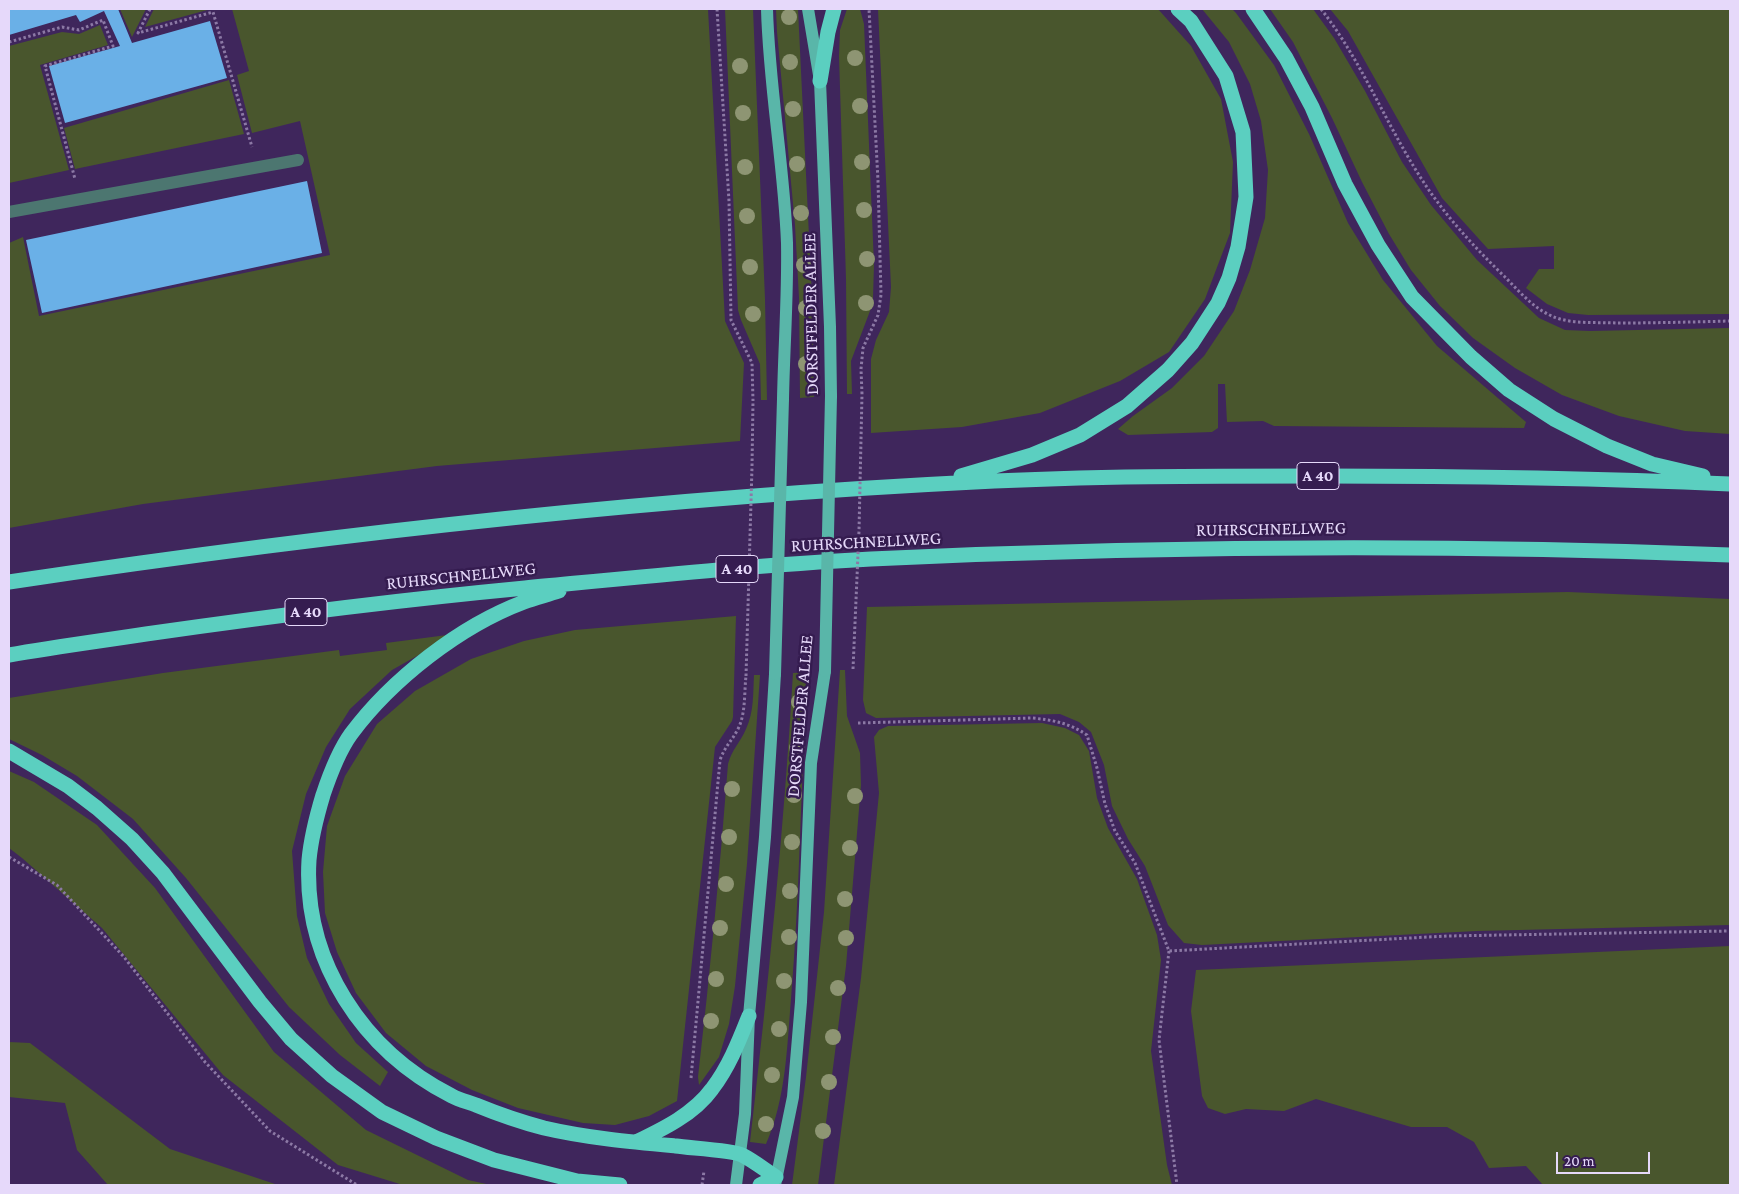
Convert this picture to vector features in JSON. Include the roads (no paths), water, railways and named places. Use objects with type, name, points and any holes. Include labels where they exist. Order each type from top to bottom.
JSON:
[{"type":"highway","points":[[820,81],[834,9]]},
{"type":"highway","points":[[906,486],[981,471],[1032,455],[1080,435],[1127,406],[1168,370],[1192,343],[1218,303],[1229,278],[1238,247],[1246,197],[1243,132],[1226,76],[1191,21],[1178,9]]},
{"type":"highway","points":[[1253,9],[1286,58],[1308,99],[1345,184],[1378,245],[1412,297],[1471,357],[1509,390],[1554,420],[1607,446],[1652,464],[1730,482]]},
{"type":"highway","name":"A 40","points":[[9,582],[140,562],[416,527],[563,511],[720,498],[906,486],[1054,479],[1232,476],[1491,476],[1730,482]]},
{"type":"highway","name":"RUHRSCHNELLWEG","points":[[9,655],[247,619],[382,602],[605,580],[870,559],[1185,549],[1354,547],[1494,548],[1730,555]]},
{"type":"highway","points":[[605,580],[525,602],[497,614],[440,649],[378,702],[350,736],[330,772],[317,816],[309,858],[310,893],[315,931],[328,967],[342,995],[365,1029],[407,1068],[452,1097],[542,1127],[588,1136],[740,1154],[775,1181]]},
{"type":"highway","points":[[9,751],[68,786],[97,808],[132,839],[163,873],[260,1002],[291,1039],[332,1076],[382,1112],[436,1138],[494,1160],[577,1181],[620,1185]]},
{"type":"highway","points":[[634,1142],[667,1127],[689,1112],[712,1090],[734,1054],[749,1016]]},
{"type":"highway","points":[[760,1185],[775,1181]]},
{"type":"main road","name":"DORSTFELDER ALLEE","points":[[736,1185],[744,1114],[749,1016],[765,837],[776,674],[787,244],[782,176],[767,40],[766,9]]},
{"type":"main road","name":"DORSTFELDER ALLEE","points":[[775,1181],[793,1097],[801,1002],[811,763],[825,671],[831,396],[830,327],[820,81],[808,9]]},
{"type":"lane","points":[[9,212],[298,160]]}]
